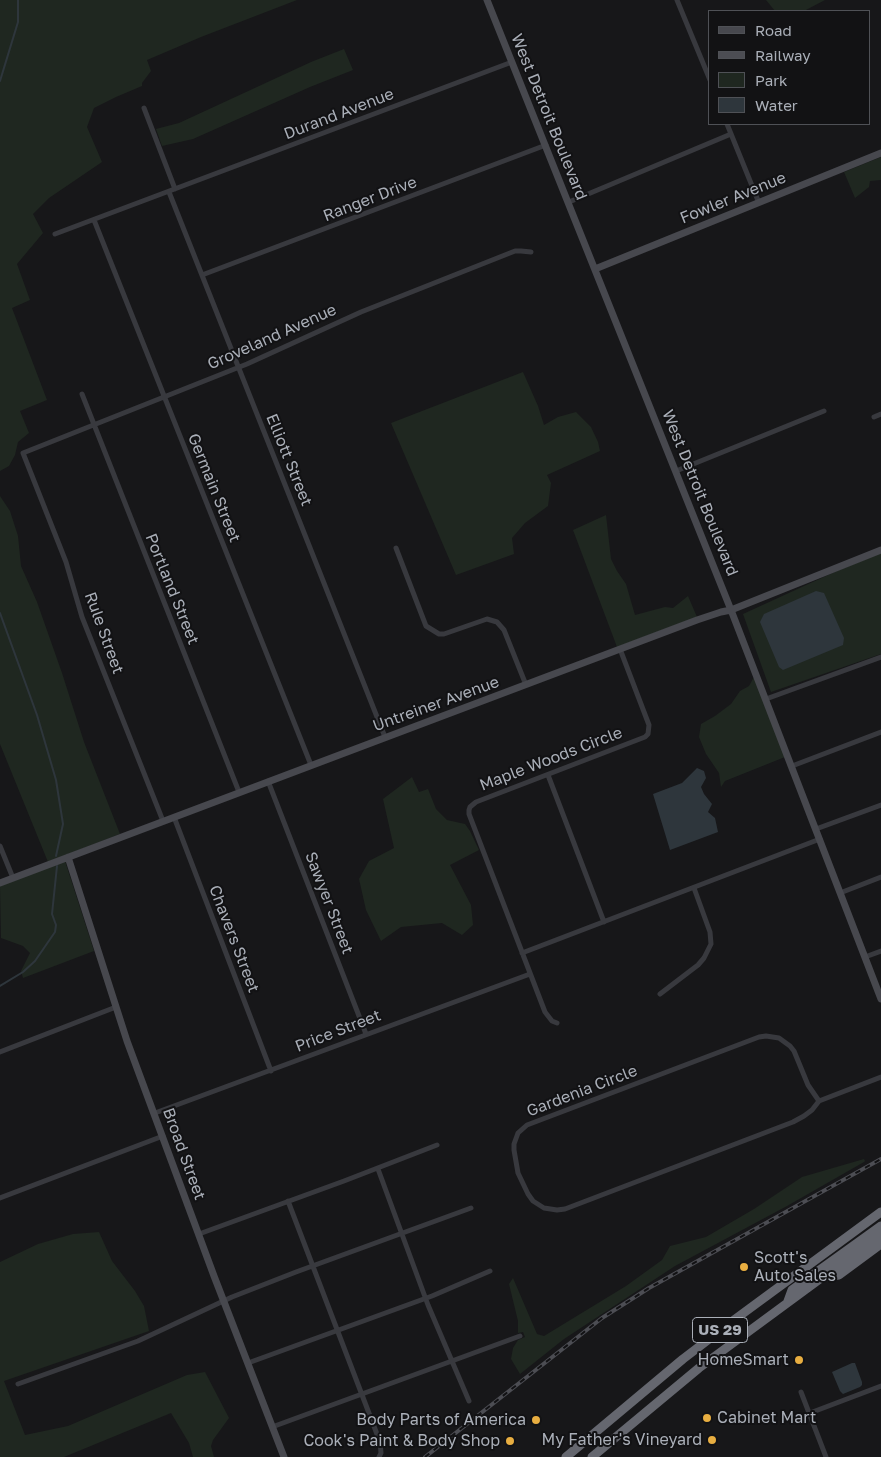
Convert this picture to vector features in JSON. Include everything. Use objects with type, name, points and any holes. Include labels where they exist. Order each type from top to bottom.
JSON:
[{"type":"highway","name":"US 29","points":[[566,1457],[624,1407],[734,1320],[881,1212]]},
{"type":"highway","points":[[788,1301],[792,1290],[881,1226]]},
{"type":"highway","name":"US 29","points":[[592,1457],[700,1368],[881,1234]]},
{"type":"highway","points":[[821,1277],[838,1274],[881,1244]]},
{"type":"highway","points":[[574,1457],[617,1420],[624,1407]]},
{"type":"street","name":"West Detroit Boulevard","points":[[487,0],[731,610],[881,999]]},
{"type":"street","points":[[677,0],[708,75]]},
{"type":"street","name":"Durand Avenue","points":[[169,192],[512,62]]},
{"type":"street","points":[[144,108],[175,189]]},
{"type":"street","points":[[727,125],[759,203]]},
{"type":"street","points":[[568,202],[731,134]]},
{"type":"street","name":"Ranger Drive","points":[[202,275],[546,146]]},
{"type":"street","name":"Fowler Avenue","points":[[595,269],[881,153]]},
{"type":"street","points":[[55,234],[169,192]]},
{"type":"street","name":"Elliott Street","points":[[169,192],[386,737]]},
{"type":"street","name":"Germain Street","points":[[94,220],[311,765]]},
{"type":"street","name":"Groveland Avenue","points":[[23,453],[238,367],[361,312],[497,258],[515,251],[531,252]]},
{"type":"street","name":"Portland Street","points":[[82,394],[239,792]]},
{"type":"street","points":[[676,471],[824,411]]},
{"type":"street","points":[[874,417],[881,414]]},
{"type":"street","name":"Rule Street","points":[[23,453],[66,562],[82,617],[163,821]]},
{"type":"street","points":[[396,548],[426,626],[439,634],[444,634],[487,619],[497,622],[504,630],[526,685]]},
{"type":"street","name":"Untreiner Avenue","points":[[0,883],[697,620],[731,610],[881,550]]},
{"type":"street","name":"Maple Woods Circle","points":[[557,1024],[545,1012],[469,810],[470,806],[476,802],[645,737],[648,734],[649,725],[620,649]]},
{"type":"street","points":[[766,699],[880,658],[881,664]]},
{"type":"street","points":[[792,766],[881,732]]},
{"type":"street","points":[[548,774],[604,922]]},
{"type":"street","name":"Sawyer Street","points":[[268,781],[366,1034]]},
{"type":"street","points":[[816,829],[881,805]]},
{"type":"street","name":"Chavers Street","points":[[174,817],[270,1071]]},
{"type":"street","points":[[522,953],[820,839]]},
{"type":"street","points":[[0,846],[13,878]]},
{"type":"street","name":"Broad Street","points":[[68,857],[116,1007],[224,1301],[284,1457]]},
{"type":"street","points":[[840,893],[881,878]]},
{"type":"street","points":[[660,994],[698,965],[711,944],[710,932],[694,888]]},
{"type":"street","points":[[865,957],[881,951]]},
{"type":"street","name":"Price Street","points":[[155,1113],[530,974]]},
{"type":"street","points":[[0,1052],[116,1007]]},
{"type":"street","name":"Gardenia Circle","points":[[819,1101],[808,1086],[790,1046],[785,1041],[774,1036],[760,1037],[528,1125],[522,1129],[515,1139],[515,1162],[523,1184],[534,1201],[544,1208],[551,1210],[565,1209],[793,1122],[812,1110],[819,1101],[881,1077]]},
{"type":"street","points":[[0,1198],[164,1136]]},
{"type":"street","points":[[199,1234],[437,1145]]},
{"type":"street","points":[[378,1168],[426,1298],[469,1401]]},
{"type":"street","points":[[288,1201],[380,1442],[380,1455]]},
{"type":"street","points":[[18,1384],[138,1341],[224,1301],[471,1208]]},
{"type":"street","points":[[248,1363],[426,1298],[490,1270]]},
{"type":"street","points":[[272,1426],[520,1336]]},
{"type":"street","points":[[810,1413],[881,1386]]},
{"type":"street","points":[[801,1392],[826,1457]]},
{"type":"green space","points":[[0,0],[297,0],[147,60],[151,71],[142,83],[142,86],[94,108],[87,127],[102,162],[49,198],[33,214],[43,233],[17,264],[30,300],[12,308],[47,400],[20,411],[29,433],[18,442],[15,455],[9,466],[0,471]]},
{"type":"green space","points":[[766,0],[825,0],[806,10],[774,10]]},
{"type":"green space","points":[[344,49],[353,70],[193,139],[162,146],[156,129],[179,123],[311,62]]},
{"type":"green space","points":[[881,157],[881,180],[870,181],[869,187],[855,198],[844,172]]},
{"type":"green space","points":[[523,372],[544,425],[558,417],[576,412],[591,427],[600,451],[547,475],[551,483],[548,506],[525,523],[512,538],[514,554],[456,575],[391,423]]},
{"type":"green space","points":[[0,496],[10,511],[18,536],[21,566],[37,602],[84,742],[120,834],[48,862],[0,744]]},
{"type":"green space","points":[[606,515],[611,559],[626,584],[635,615],[665,607],[673,608],[688,596],[697,617],[617,647],[573,530]]},
{"type":"green space","points":[[881,553],[881,654],[771,692],[743,614]]},
{"type":"green space","points":[[754,677],[785,757],[725,781],[721,787],[719,773],[706,754],[699,737],[701,724],[731,704],[740,691],[749,686]]},
{"type":"green space","points":[[412,777],[419,792],[428,789],[436,809],[447,820],[465,824],[479,850],[450,865],[471,905],[473,925],[462,935],[442,923],[401,927],[381,941],[366,910],[359,879],[369,861],[394,848],[383,799]]},
{"type":"green space","points":[[65,861],[94,951],[23,978],[21,971],[30,953],[23,946],[1,938],[0,886]]},
{"type":"green space","points":[[864,1159],[864,1162],[787,1206],[675,1266],[564,1339],[520,1374],[511,1359],[513,1348],[518,1340],[525,1337],[523,1332],[518,1333],[518,1321],[509,1284],[513,1278],[537,1334],[544,1336],[626,1286],[662,1260],[670,1246],[706,1237],[754,1209],[802,1177]]},
{"type":"green space","points":[[99,1232],[112,1261],[144,1306],[149,1331],[4,1381],[25,1435],[68,1426],[187,1375],[205,1372],[229,1418],[213,1440],[211,1446],[214,1457],[193,1457],[189,1443],[171,1413],[64,1457],[0,1457],[0,1262],[38,1244],[73,1234]]},
{"type":"water","points":[[816,591],[824,593],[844,638],[843,645],[783,670],[779,667],[760,622],[764,614]]},
{"type":"water","points":[[697,768],[704,771],[706,778],[701,787],[712,804],[708,812],[715,818],[718,832],[670,850],[653,794],[682,783]]},
{"type":"water","points":[[855,1363],[862,1385],[843,1394],[832,1372]]},
{"type":"waterway","points":[[0,81],[18,22],[18,0]]},
{"type":"waterway","points":[[0,613],[37,715],[56,780],[63,824],[56,856]]},
{"type":"waterway","points":[[0,986],[23,972],[35,961],[55,932],[56,925],[52,914],[57,866]]},
{"type":"railway","points":[[425,1457],[602,1318],[649,1288],[881,1159]]},
{"type":"place","name":"Scott's Auto Sales","points":[[744,1267]]},
{"type":"place","name":"HomeSmart","points":[[799,1360]]},
{"type":"place","name":"Cabinet Mart","points":[[707,1418]]},
{"type":"place","name":"Body Parts of America","points":[[536,1420]]},
{"type":"place","name":"My Father's Vineyard","points":[[712,1440]]},
{"type":"place","name":"Cook's Paint & Body Shop","points":[[510,1441]]}]
